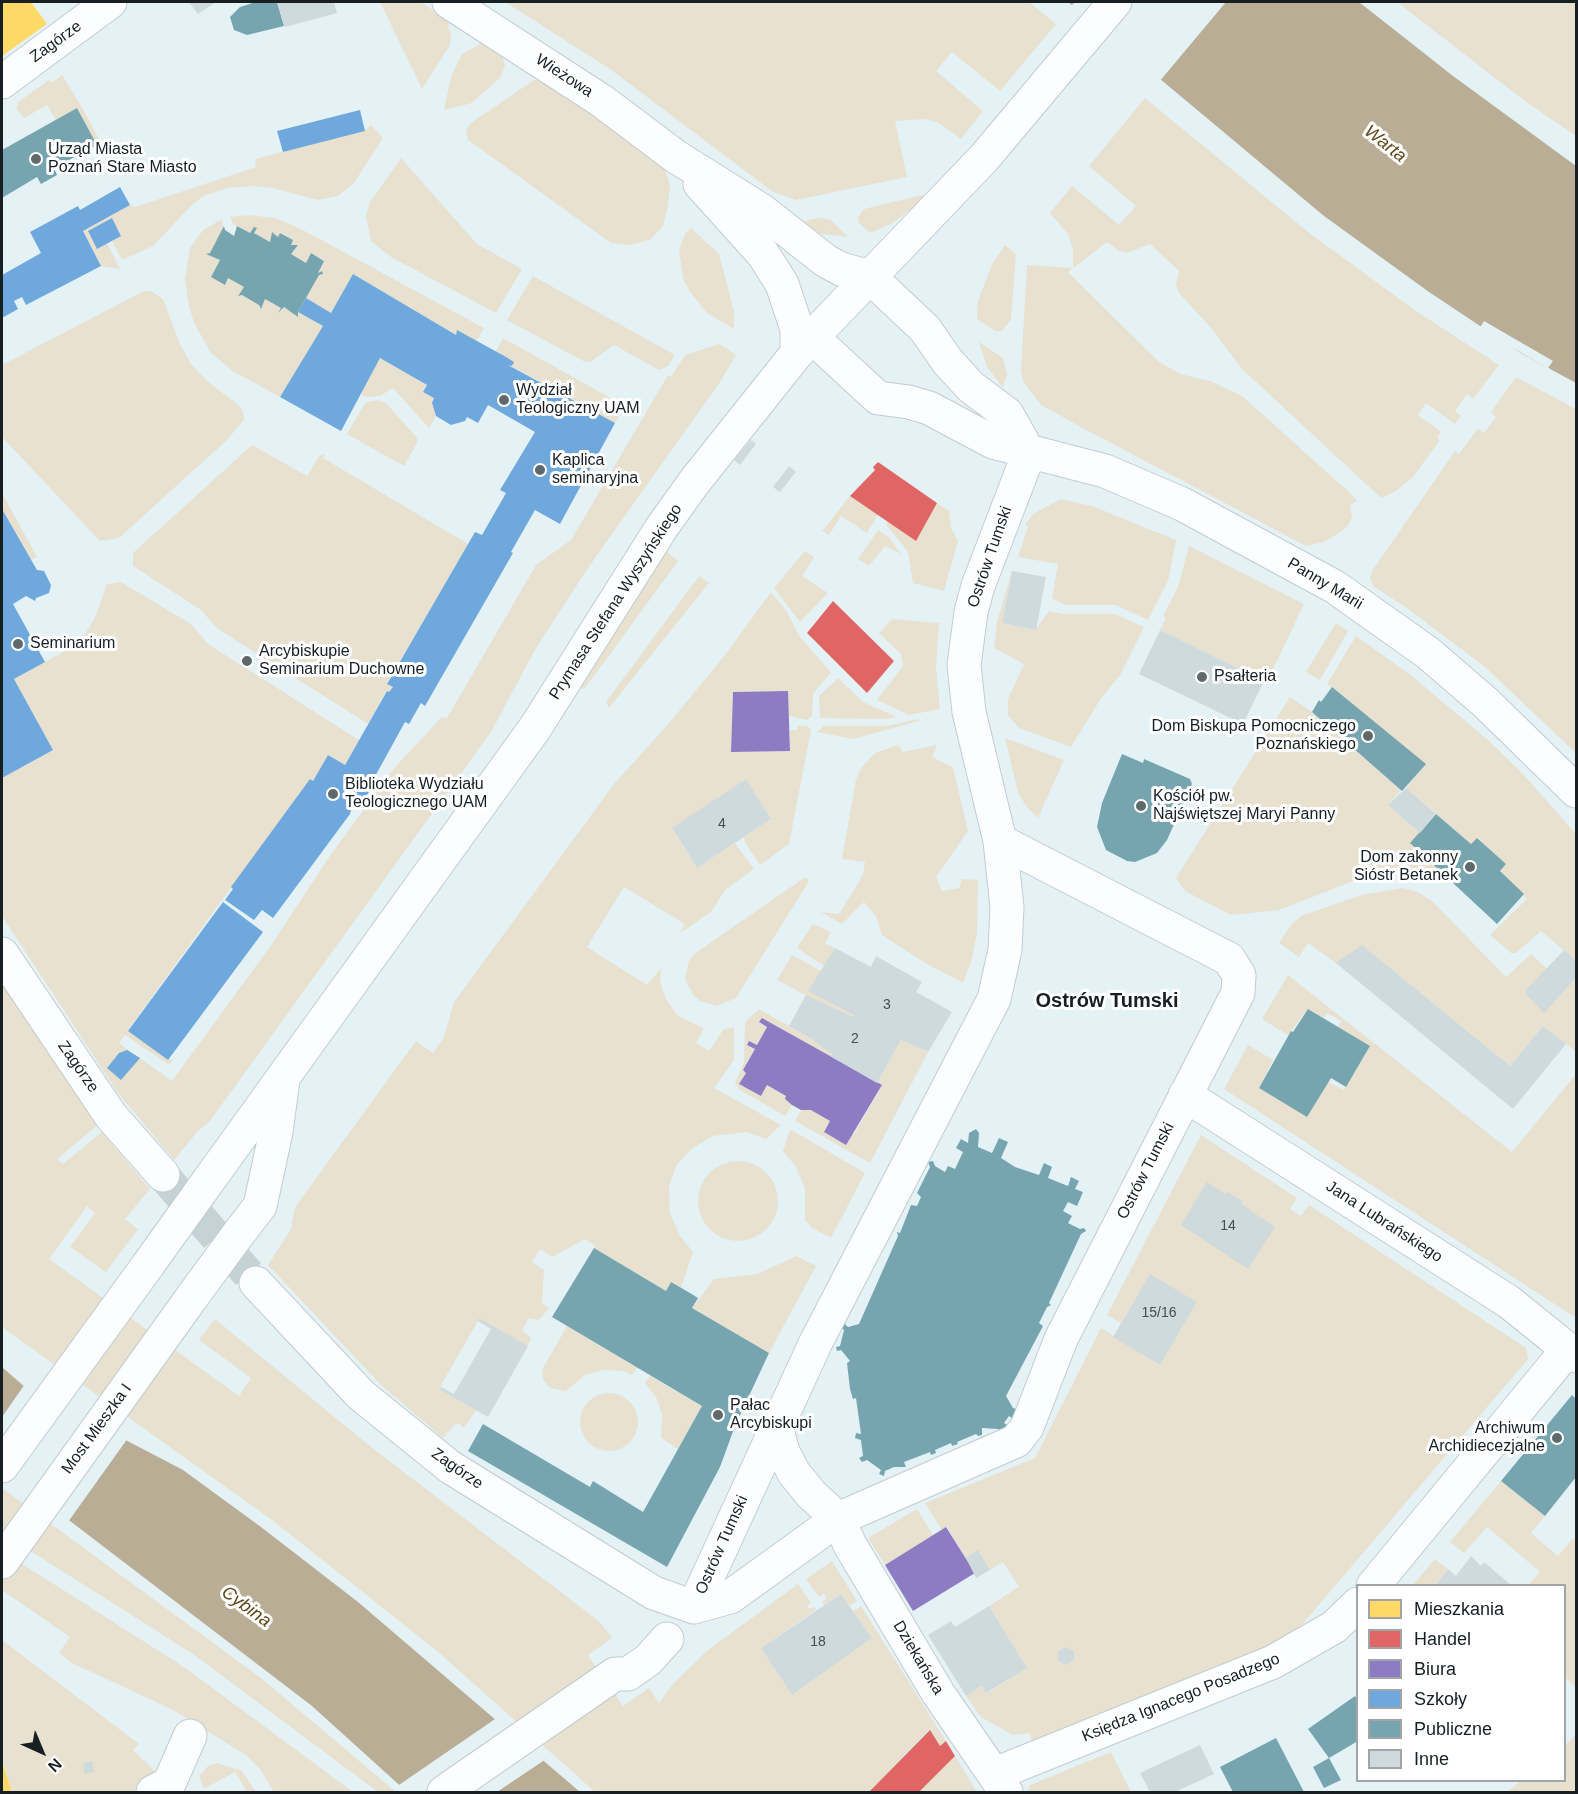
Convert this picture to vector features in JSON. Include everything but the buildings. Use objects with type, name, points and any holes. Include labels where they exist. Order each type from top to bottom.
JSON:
[{"type":"street","name":"Zagórze","points":[[2,82],[110,2]]},
{"type":"street","name":"Wieżowa","points":[[448,2],[602,101],[675,156],[761,210],[826,261],[841,269],[870,277]]},
{"type":"street","name":"Prymasa Stefana Wyszyńskiego","points":[[2,1466],[535,728],[662,527],[695,481],[805,345],[984,158],[1115,2]]},
{"type":"street","name":"Wieżowa","points":[[675,156],[763,254],[782,284],[805,345]]},
{"type":"street","points":[[870,277],[925,329],[948,362],[971,387],[1007,414],[1029,453]]},
{"type":"street","name":"Panny Marii","points":[[805,345],[878,398],[909,402],[929,408],[993,442],[1105,471],[1182,504],[1335,587],[1453,674],[1486,703],[1576,792]]},
{"type":"street","name":"Ostrów Tumski","points":[[694,1607],[821,1333],[994,999],[1005,950],[1007,907],[1000,841],[969,712],[964,665],[971,612],[978,586],[1029,453]]},
{"type":"street","name":"Ostrów Tumski","points":[[694,1607],[729,1597],[838,1519],[1016,1441],[1027,1427],[1061,1339],[1238,993],[1239,975],[1229,958],[1000,841]]},
{"type":"street","name":"Zagórze","points":[[2,954],[111,1116],[163,1175]]},
{"type":"street","name":"Prymasa Stefana Wyszyńskiego","points":[[192,1296],[260,1206],[276,1132],[284,1075]]},
{"type":"street","name":"Jana Lubrańskiego","points":[[1185,1095],[1509,1302],[1572,1352]]},
{"type":"street","name":"Zagórze","points":[[256,1283],[361,1395],[450,1467],[654,1593],[694,1607]]},
{"type":"street","name":"Most Mieszka I","points":[[2,1562],[192,1296]]},
{"type":"street","points":[[1375,1584],[1572,1352]]},
{"type":"street","points":[[776,1426],[783,1452],[794,1473],[811,1494],[838,1519]]},
{"type":"street","name":"Dziekańska","points":[[838,1519],[850,1545],[938,1693],[1000,1783]]},
{"type":"street","name":"Księdza Ignacego Posadzego","points":[[1000,1783],[1273,1662],[1334,1627],[1356,1606]]},
{"type":"street","points":[[444,1792],[615,1674],[628,1674],[648,1660],[667,1639]]},
{"type":"street","points":[[161,1788],[190,1736]]},
{"type":"shaded area","points":[[380,2],[421,2],[447,20],[451,36],[450,45],[422,89]]},
{"type":"shaded area","points":[[505,2],[1029,2],[1056,24],[1000,91],[952,52],[936,71],[983,111],[961,139],[939,123],[926,119],[895,121],[907,177],[796,200],[773,192],[610,69]]},
{"type":"shaded area","points":[[1397,2],[1576,2],[1576,136],[1526,102]]},
{"type":"shaded area","points":[[482,43],[490,45],[503,58],[505,65],[500,78],[472,103],[444,110],[451,77],[462,54]]},
{"type":"shaded area","points":[[62,75],[101,143],[97,145],[77,108],[56,120],[47,105],[24,118],[17,109],[18,102],[49,80],[53,82]]},
{"type":"shaded area","points":[[534,80],[552,84],[665,169],[670,185],[668,206],[663,226],[651,239],[631,245],[611,243],[468,140],[466,130],[471,123]]},
{"type":"shaded area","points":[[1145,98],[1308,232],[1416,311],[1499,365],[1473,399],[1467,394],[1455,411],[1461,416],[1455,424],[1426,403],[1418,415],[1441,432],[1437,438],[1440,440],[1413,477],[1396,491],[1381,498],[1241,368],[1212,329],[1179,293],[1176,285],[1179,271],[1150,244],[1127,253],[1119,251],[1107,242],[1068,272],[1158,361],[1180,374],[1210,381],[1242,396],[1349,492],[1357,501],[1350,505],[1352,517],[1349,524],[1324,542],[1306,546],[1079,426],[1041,405],[1023,381],[1021,370],[1027,265],[1073,268],[1073,249],[1068,234],[1050,213],[1072,186],[1119,225],[1136,206],[1089,166]]},
{"type":"shaded area","points":[[371,125],[383,138],[354,183],[338,196],[318,200],[272,188],[254,186],[227,188],[204,196],[193,204],[153,246],[122,260],[112,241],[121,235],[112,219],[88,232],[97,248],[107,243],[120,269],[101,266],[83,231],[130,205],[135,207],[256,167],[255,159],[365,131]]},
{"type":"shaded area","points":[[401,158],[477,244],[522,269],[496,313],[391,257],[371,241],[366,216],[370,202]]},
{"type":"shaded area","points":[[922,195],[926,198],[891,224],[870,233],[859,223],[858,217],[864,209]]},
{"type":"shaded area","points":[[249,215],[275,218],[301,229],[484,328],[476,342],[458,330],[456,335],[353,274],[331,313],[306,298],[319,275],[323,274],[322,271],[318,272],[324,260],[311,253],[306,263],[291,254],[297,245],[291,245],[293,240],[281,233],[278,237],[272,232],[270,242],[254,233],[255,227],[250,233],[233,224],[230,217]]},
{"type":"shaded area","points":[[819,218],[831,220],[848,237],[822,234],[798,226],[803,221]]},
{"type":"shaded area","points":[[222,219],[223,231],[210,253],[207,254],[220,260],[211,276],[225,284],[228,278],[244,287],[238,296],[242,295],[259,305],[261,309],[265,299],[281,308],[280,314],[284,307],[295,314],[296,318],[298,312],[323,326],[280,397],[233,371],[211,353],[194,323],[185,279],[190,248],[203,230]]},
{"type":"shaded area","points":[[691,228],[719,254],[734,311],[734,329],[707,313],[690,292],[683,278],[679,250],[685,234]]},
{"type":"shaded area","points":[[1005,245],[1016,254],[1011,320],[1002,331],[995,331],[977,319],[978,301],[992,264]]},
{"type":"shaded area","points":[[533,276],[675,355],[668,366],[659,370],[614,345],[590,362],[585,362],[507,320]]},
{"type":"shaded area","points":[[144,291],[151,291],[163,299],[180,344],[191,364],[206,380],[237,404],[243,411],[244,420],[226,441],[119,538],[100,541],[2,437],[2,365]]},
{"type":"shaded area","points":[[503,338],[625,406],[615,423],[511,366],[495,353]]},
{"type":"shaded area","points":[[979,342],[1003,358],[1007,374],[1003,388],[987,367]]},
{"type":"shaded area","points":[[719,344],[736,355],[720,382],[588,568],[536,648],[491,732],[210,1121],[198,1131],[174,1160],[118,1093],[2,916],[2,778],[53,750],[14,679],[65,651],[84,636],[95,617],[107,584],[121,582],[191,624],[208,644],[359,740],[345,765],[328,755],[313,781],[310,779],[128,1030],[168,1060],[173,1059],[169,1065],[125,1035],[119,1043],[172,1081],[272,944],[329,857],[396,766],[442,717],[447,718],[536,565],[571,540],[668,375],[671,377],[685,355]]},
{"type":"shaded area","points":[[380,358],[427,385],[423,392],[434,398],[432,403],[436,416],[429,428],[393,388],[380,396],[362,395],[361,391]]},
{"type":"shaded area","points":[[1516,377],[1576,409],[1576,753],[1485,667],[1407,608],[1373,586],[1370,579],[1372,571],[1455,451],[1459,454],[1478,428],[1484,433],[1496,417],[1491,412]]},
{"type":"shaded area","points":[[378,400],[386,403],[417,438],[417,443],[404,466],[347,434],[366,402]]},
{"type":"shaded area","points":[[252,445],[307,476],[319,456],[325,454],[323,458],[468,544],[387,683],[393,687],[389,692],[386,691],[368,724],[218,629],[201,610],[133,566],[133,553]]},
{"type":"shaded area","points":[[2,493],[37,557],[31,560],[2,509]]},
{"type":"shaded area","points":[[850,496],[878,515],[867,533],[841,516],[829,535],[822,531]]},
{"type":"shaded area","points":[[1061,499],[1092,506],[1176,540],[1168,581],[1148,620],[1116,605],[1065,605],[1052,598],[1058,564],[1018,557],[1028,527],[1025,525],[1033,514]]},
{"type":"shaded area","points":[[937,503],[949,511],[951,528],[958,541],[944,591],[913,583],[908,552],[886,525],[888,522]]},
{"type":"shaded area","points":[[878,530],[889,537],[901,554],[885,546],[869,566],[858,559]]},
{"type":"shaded area","points":[[1189,546],[1304,604],[1269,678],[1264,681],[1160,630],[1166,618],[1163,616],[1178,587]]},
{"type":"shaded area","points":[[664,550],[678,561],[584,689],[579,688]]},
{"type":"shaded area","points":[[805,551],[814,557],[802,576],[828,593],[800,622],[774,588]]},
{"type":"shaded area","points":[[1012,571],[1002,623],[1036,629],[1049,611],[1063,614],[1115,614],[1144,627],[1120,675],[1100,700],[1071,747],[1019,728],[1008,715],[1008,699],[1024,664],[994,648],[997,622]]},
{"type":"shaded area","points":[[699,576],[709,583],[609,708],[606,702]]},
{"type":"shaded area","points":[[771,592],[787,612],[800,637],[831,672],[813,694],[812,716],[807,720],[788,716],[788,691],[733,692],[731,752],[790,751],[790,730],[797,730],[797,726],[807,726],[811,730],[789,844],[760,865],[745,843],[744,837],[771,819],[746,779],[672,829],[697,868],[735,843],[754,869],[725,890],[711,912],[680,933],[685,924],[624,887],[587,947],[647,985],[661,968],[660,982],[666,999],[678,1016],[704,1028],[696,1043],[709,1051],[723,1030],[734,1027],[734,1060],[714,1088],[781,1125],[766,1139],[746,1132],[713,1136],[691,1149],[676,1166],[669,1187],[670,1213],[680,1236],[693,1252],[681,1288],[671,1282],[666,1291],[594,1248],[595,1246],[585,1239],[552,1257],[540,1249],[532,1262],[544,1270],[542,1304],[549,1308],[539,1320],[529,1318],[522,1330],[531,1338],[528,1346],[479,1319],[439,1389],[476,1410],[464,1428],[459,1423],[454,1425],[443,1438],[382,1386],[268,1265],[291,1229],[298,1203],[416,1041],[433,1053],[444,1037],[454,1002],[614,784],[670,722],[725,655]]},
{"type":"shaded area","points":[[892,619],[939,623],[936,667],[940,709],[909,715],[877,700],[903,666],[901,654],[879,633]]},
{"type":"shaded area","points":[[1336,623],[1348,631],[1320,680],[1306,672]]},
{"type":"shaded area","points":[[1356,636],[1412,676],[1489,741],[1523,774],[1576,834],[1576,961],[1541,931],[1516,953],[1511,953],[1490,935],[1527,899],[1500,871],[1505,864],[1478,838],[1471,844],[1406,788],[1425,764],[1327,684]]},
{"type":"shaded area","points":[[838,678],[863,702],[897,717],[886,719],[820,718],[819,696]]},
{"type":"shaded area","points":[[1290,697],[1312,712],[1401,790],[1388,805],[1420,833],[1411,844],[1451,881],[1448,884],[1428,873],[1379,874],[1356,880],[1279,910],[1231,915],[1185,891],[1176,878]]},
{"type":"shaded area","points":[[918,719],[919,721],[853,739],[817,732],[824,726],[887,726]]},
{"type":"shaded area","points":[[1005,738],[1064,760],[1038,818],[1026,806],[1018,792]]},
{"type":"shaded area","points":[[898,745],[903,752],[937,745],[932,757],[953,767],[968,831],[936,877],[942,891],[959,888],[962,879],[978,880],[977,932],[972,959],[963,983],[925,963],[882,935],[876,916],[864,902],[842,924],[821,912],[839,914],[863,875],[865,862],[842,859],[856,779],[862,767],[875,753]]},
{"type":"shaded area","points":[[804,878],[808,879],[808,883],[736,998],[717,1006],[700,1001],[693,995],[685,978],[689,961],[694,954]]},
{"type":"shaded area","points":[[1402,888],[1418,892],[1433,902],[1506,977],[1531,954],[1547,969],[1524,992],[1544,1012],[1576,978],[1576,1052],[1543,1026],[1510,1066],[1363,946],[1336,963],[1308,943],[1299,957],[1279,943],[1290,926],[1301,916],[1361,895]]},
{"type":"shaded area","points":[[813,924],[831,932],[825,943],[835,948],[824,966],[797,948]]},
{"type":"shaded area","points":[[792,955],[821,971],[854,1015],[853,1017],[828,1007],[777,980]]},
{"type":"shaded area","points":[[1288,975],[1512,1152],[1576,1074],[1576,1318],[1224,1089],[1248,1045],[1273,1060],[1259,1088],[1307,1116],[1328,1082],[1344,1090],[1370,1047],[1338,1027],[1341,1021],[1327,1013],[1324,1018],[1308,1009],[1288,1035],[1262,1019]]},
{"type":"shaded area","points":[[2,978],[100,1123],[57,1159],[63,1164],[102,1132],[150,1189],[125,1219],[138,1229],[106,1272],[70,1247],[95,1213],[87,1206],[49,1259],[239,1396],[251,1378],[199,1340],[215,1319],[371,1447],[600,1622],[612,1638],[588,1655],[623,1706],[649,1688],[659,1703],[673,1684],[708,1650],[798,1584],[811,1603],[807,1606],[810,1609],[814,1607],[816,1610],[761,1648],[792,1695],[872,1638],[853,1611],[861,1606],[946,1741],[940,1746],[929,1730],[869,1792],[595,1792],[437,1651],[272,1520],[2,1327]]},
{"type":"shaded area","points":[[759,1009],[810,1038],[832,1054],[830,1056],[762,1018],[759,1023],[767,1027],[757,1045],[750,1041],[747,1044],[755,1049],[743,1070],[746,1073],[739,1084],[761,1096],[767,1085],[786,1096],[785,1099],[792,1105],[785,1116],[740,1090],[735,1083],[744,1063],[745,1022]]},
{"type":"shaded area","points":[[901,1040],[928,1052],[870,1163],[795,1121],[801,1110],[811,1110],[830,1121],[824,1132],[854,1134],[882,1086],[877,1083]]},
{"type":"shaded area","points":[[790,1129],[865,1173],[831,1238],[812,1228],[805,1220],[805,1188],[796,1167],[783,1151]]},
{"type":"shaded area","points":[[1201,1135],[1297,1198],[1290,1209],[1301,1216],[1309,1205],[1526,1348],[1528,1359],[1300,1627],[1289,1636],[1290,1641],[1032,1742],[1030,1733],[1013,1735],[981,1717],[966,1696],[982,1686],[987,1693],[1027,1668],[989,1606],[1019,1587],[1003,1562],[990,1570],[978,1551],[966,1558],[947,1527],[942,1530],[925,1503],[1035,1458],[1101,1328],[1160,1365],[1197,1302],[1150,1275],[1121,1323],[1107,1315]]},
{"type":"shaded area","points":[[738,1161],[753,1164],[766,1173],[775,1186],[778,1201],[775,1216],[766,1229],[753,1238],[738,1241],[723,1238],[710,1229],[701,1216],[698,1201],[701,1186],[710,1173],[723,1164]]},
{"type":"shaded area","points":[[796,1256],[816,1266],[769,1353],[692,1308],[714,1279],[758,1274]]},
{"type":"shaded area","points":[[567,1326],[637,1368],[632,1375],[623,1371],[604,1370],[585,1375],[566,1391],[550,1388],[543,1380],[542,1370]]},
{"type":"shaded area","points":[[650,1376],[702,1406],[678,1449],[661,1438],[662,1414],[656,1397],[645,1383]]},
{"type":"shaded area","points":[[609,1393],[625,1398],[633,1406],[638,1422],[633,1438],[625,1446],[609,1451],[593,1446],[585,1438],[580,1422],[585,1406],[593,1398]]},
{"type":"shaded area","points":[[1501,1481],[1545,1516],[1531,1533],[1558,1556],[1573,1538],[1576,1541],[1576,1688],[1566,1678],[1566,1584],[1529,1584],[1540,1572],[1487,1527],[1464,1553],[1450,1542]]},
{"type":"shaded area","points":[[2,1488],[261,1678],[396,1792],[378,1792],[193,1654],[2,1533]]},
{"type":"shaded area","points":[[917,1509],[933,1535],[885,1565],[868,1538]]},
{"type":"shaded area","points":[[2,1551],[184,1667],[353,1792],[274,1792],[260,1769],[246,1755],[173,1710],[70,1662],[59,1653],[70,1637],[2,1590]]},
{"type":"shaded area","points":[[1435,1559],[1448,1569],[1436,1584],[1414,1584]]},
{"type":"shaded area","points":[[832,1561],[857,1601],[850,1606],[841,1594],[824,1605],[822,1602],[827,1598],[824,1594],[819,1597],[806,1579]]},
{"type":"shaded area","points":[[2,1640],[139,1744],[133,1750],[177,1792],[12,1792],[2,1758]]},
{"type":"shaded area","points":[[1576,1735],[1576,1792],[1507,1792],[1520,1782],[1566,1782],[1566,1744]]},
{"type":"shaded area","points":[[1111,1752],[1131,1792],[1028,1792],[1030,1785]]},
{"type":"shaded area","points":[[955,1756],[977,1792],[919,1792]]},
{"type":"shaded area","points":[[217,1763],[242,1771],[256,1792],[247,1792],[235,1772],[204,1789],[199,1776],[208,1766]]},
{"type":"water","name":"Warta","points":[[1068,2],[1359,2],[1453,76],[1576,166],[1576,383],[1519,352],[1429,292],[1324,216]]},
{"type":"water","name":"Cybina","points":[[2,1367],[26,1388],[183,1470],[261,1527],[358,1602],[580,1792],[407,1792],[312,1706],[2,1469]]},
{"type":"pier","points":[[1075,2],[1226,2],[1159,82],[1070,7]]},
{"type":"pier","points":[[1484,321],[1553,361],[1548,368],[1479,329]]},
{"type":"pier","points":[[25,1384],[128,1438],[68,1522],[2,1473],[2,1417]]},
{"type":"pier","points":[[498,1717],[546,1759],[497,1792],[402,1792],[396,1787]]},
{"type":"tunnel","points":[[163,1175],[256,1283]]},
{"type":"place","name":"Urząd Miasta Poznań Stare Miasto","points":[[36,159]]},
{"type":"place","name":"Wydział Teologiczny UAM","points":[[504,400]]},
{"type":"place","name":"Kaplica seminaryjna","points":[[540,470]]},
{"type":"place","name":"Seminarium","points":[[18,644]]},
{"type":"place","name":"Arcybiskupie Seminarium Duchowne","points":[[247,661]]},
{"type":"place","name":"Psałteria","points":[[1202,677]]},
{"type":"place","name":"Dom Biskupa Pomocniczego Poznańskiego","points":[[1368,736]]},
{"type":"place","name":"Biblioteka Wydziału Teologicznego UAM","points":[[333,794]]},
{"type":"place","name":"Kościół pw. Najświętszej Maryi Panny","points":[[1141,806]]},
{"type":"place","name":"Dom zakonny Sióstr Betanek","points":[[1470,867]]},
{"type":"place","name":"Pałac Arcybiskupi","points":[[718,1415]]},
{"type":"place","name":"Archiwum Archidiecezjalne","points":[[1557,1438]]},
{"type":"district","name":"Ostrów Tumski","points":[[1107,1001]]}]
